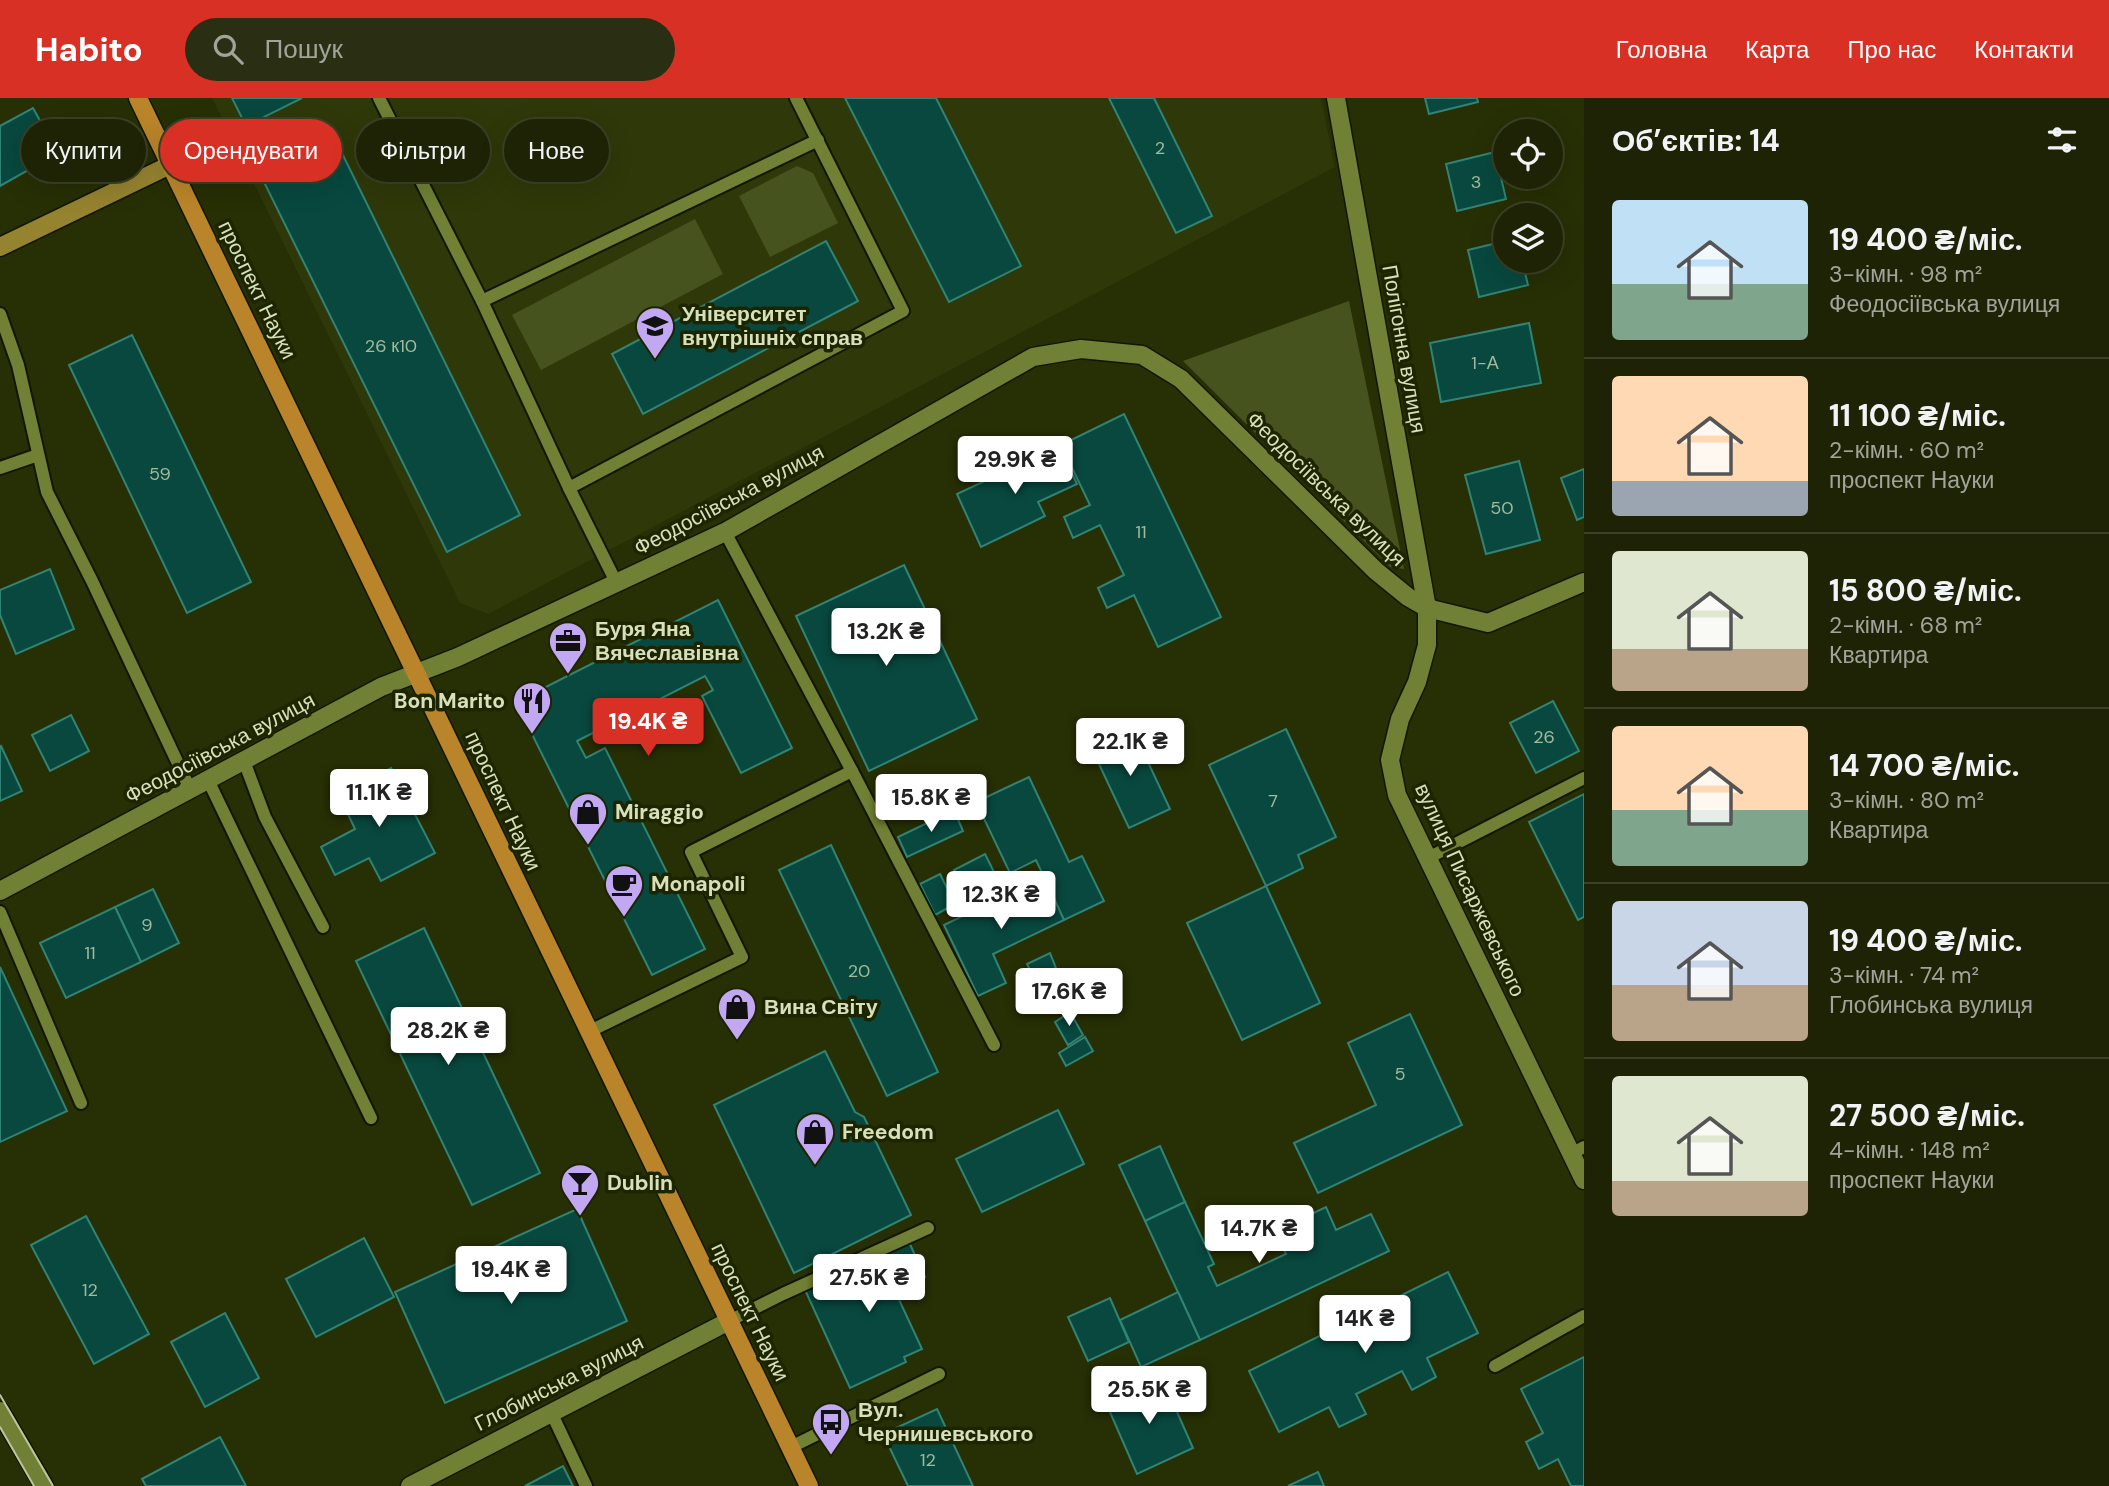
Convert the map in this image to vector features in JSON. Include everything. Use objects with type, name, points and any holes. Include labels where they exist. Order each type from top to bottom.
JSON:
[{"type":"main road","name":"проспект Науки","points":[[138,98],[160,144]]},
{"type":"main road","points":[[0,247],[160,170]]},
{"type":"main road","name":"проспект Науки","points":[[178,182],[810,1486]]},
{"type":"street","name":"Полігонна вулиця","points":[[1336,98],[1427,608]]},
{"type":"street","name":"Феодосіївська вулиця","points":[[0,891],[382,687],[458,657],[725,532],[1033,356],[1081,349],[1142,355],[1181,379],[1376,571],[1408,597],[1427,608],[1488,623],[1584,582]]},
{"type":"street","name":"вулиця Писаржевського","points":[[1427,608],[1427,645],[1417,682],[1400,719],[1390,760],[1397,795],[1578,1151],[1584,1180]]},
{"type":"street","name":"Глобинська вулиця","points":[[410,1486],[729,1321]]},
{"type":"street","points":[[0,1411],[44,1486]]},
{"type":"lane","points":[[379,98],[482,301],[617,584]]},
{"type":"lane","points":[[569,488],[904,311],[796,98]]},
{"type":"lane","points":[[482,301],[818,140]]},
{"type":"lane","points":[[0,314],[18,365],[47,492],[190,789]]},
{"type":"lane","points":[[0,468],[38,455]]},
{"type":"lane","points":[[725,532],[994,1045]]},
{"type":"lane","points":[[244,761],[265,817],[323,927]]},
{"type":"lane","points":[[588,1032],[742,957],[691,852],[852,771]]},
{"type":"lane","points":[[1428,858],[1584,778]]},
{"type":"lane","points":[[208,780],[371,1118]]},
{"type":"lane","points":[[0,912],[81,1103]]},
{"type":"lane","points":[[729,1321],[928,1228]]},
{"type":"lane","points":[[1495,1366],[1584,1315]]},
{"type":"lane","points":[[791,1447],[939,1374]]},
{"type":"lane","points":[[551,1412],[586,1486]]},
{"type":"shaded area","name":"Університет внутрішніх справ","points":[[212,98],[1321,98],[1335,167],[488,614],[460,603],[253,182],[342,182],[342,119],[222,119]]},
{"type":"shaded area","points":[[797,166],[813,173],[838,223],[770,257],[739,196]]},
{"type":"shaded area","points":[[695,219],[723,274],[541,370],[512,315]]},
{"type":"shaded area","points":[[1349,301],[1404,569],[1390,567],[1183,361]]},
{"type":"building","points":[[232,98],[302,98],[260,119],[242,119]]},
{"type":"building","points":[[845,98],[936,98],[1021,266],[949,302]]},
{"type":"building","points":[[1109,98],[1154,98],[1212,216],[1176,233]]},
{"type":"building","points":[[1425,98],[1477,98],[1478,102],[1429,114]]},
{"type":"building","points":[[33,108],[39,119],[21,119],[21,174],[0,186],[0,126]]},
{"type":"building","points":[[1493,152],[1493,189],[1504,189],[1506,199],[1457,211],[1446,164]]},
{"type":"building","points":[[342,153],[520,515],[447,552],[264,182],[342,182]]},
{"type":"building","points":[[826,241],[858,301],[643,414],[612,354]]},
{"type":"building","points":[[1493,244],[1493,273],[1525,273],[1528,285],[1479,297],[1468,250]]},
{"type":"building","points":[[1529,323],[1541,383],[1441,402],[1430,343]]},
{"type":"building","points":[[132,335],[251,582],[187,613],[69,365]]},
{"type":"building","points":[[1124,414],[1221,617],[1158,647],[1134,595],[1107,608],[1098,588],[1124,575],[1100,525],[1073,538],[1064,517],[1090,505],[1061,445]]},
{"type":"building","points":[[1059,446],[1077,484],[1038,502],[1045,516],[981,547],[957,494]]},
{"type":"building","points":[[1519,461],[1540,540],[1486,554],[1465,475]]},
{"type":"building","points":[[1584,469],[1584,517],[1577,520],[1561,478]]},
{"type":"building","points":[[904,565],[977,719],[869,771],[796,616]]},
{"type":"building","points":[[50,569],[74,629],[16,654],[0,615],[0,590]]},
{"type":"building","points":[[718,600],[792,748],[741,773],[702,696],[713,690],[705,676],[577,741],[586,758],[605,748],[705,949],[652,975],[516,702]]},
{"type":"building","points":[[1553,701],[1579,751],[1536,773],[1510,723]]},
{"type":"building","points":[[71,715],[89,751],[50,771],[32,735]]},
{"type":"building","points":[[1132,728],[1170,809],[1129,828],[1091,747]]},
{"type":"building","points":[[1286,729],[1336,837],[1298,855],[1303,868],[1266,886],[1209,765]]},
{"type":"building","points":[[0,747],[22,791],[0,801]]},
{"type":"building","points":[[391,768],[435,853],[381,881],[369,858],[335,875],[321,847],[355,829],[339,795]]},
{"type":"building","points":[[1029,777],[1069,862],[1082,856],[1104,901],[1064,920],[1036,860],[1010,873],[976,802]]},
{"type":"building","points":[[1584,794],[1584,917],[1578,920],[1529,822]]},
{"type":"building","points":[[954,810],[963,831],[907,857],[898,837]]},
{"type":"building","points":[[831,845],[938,1072],[887,1096],[779,870]]},
{"type":"building","points":[[985,854],[999,882],[968,898],[954,870]]},
{"type":"building","points":[[940,874],[955,904],[935,915],[920,884]]},
{"type":"building","points":[[1044,877],[1064,920],[993,954],[1006,983],[978,996],[944,925]]},
{"type":"building","points":[[1266,886],[1320,1003],[1242,1040],[1187,923]]},
{"type":"building","points":[[153,889],[179,943],[141,962],[115,907]]},
{"type":"building","points":[[115,907],[141,962],[66,998],[40,943]]},
{"type":"building","points":[[424,928],[540,1173],[472,1205],[356,961]]},
{"type":"building","points":[[1050,953],[1056,968],[1034,978],[1027,964]]},
{"type":"building","points":[[0,967],[67,1111],[0,1142]]},
{"type":"building","points":[[1058,972],[1065,985],[1043,996],[1037,982]]},
{"type":"building","points":[[1070,1012],[1083,1035],[1068,1045],[1055,1022]]},
{"type":"building","points":[[1410,1014],[1462,1125],[1318,1193],[1294,1143],[1376,1105],[1348,1043]]},
{"type":"building","points":[[1085,1037],[1093,1051],[1066,1066],[1059,1053]]},
{"type":"building","name":"Freedom","points":[[825,1051],[855,1112],[864,1117],[911,1215],[794,1273],[714,1105]]},
{"type":"building","points":[[1058,1110],[1084,1164],[982,1212],[956,1159]]},
{"type":"building","points":[[1160,1146],[1185,1202],[1145,1221],[1119,1165]]},
{"type":"building","points":[[1185,1202],[1214,1264],[1208,1267],[1217,1286],[1286,1254],[1275,1231],[1326,1207],[1336,1230],[1371,1214],[1389,1251],[1200,1340],[1145,1221]]},
{"type":"building","points":[[577,1209],[627,1321],[445,1403],[395,1292]]},
{"type":"building","points":[[86,1216],[149,1334],[94,1364],[31,1245]]},
{"type":"building","points":[[364,1238],[394,1297],[316,1337],[286,1279]]},
{"type":"building","points":[[909,1242],[925,1277],[895,1291],[922,1349],[904,1357],[906,1362],[850,1388],[805,1290]]},
{"type":"building","points":[[1448,1272],[1478,1333],[1427,1358],[1436,1377],[1412,1390],[1402,1371],[1356,1394],[1366,1414],[1339,1427],[1329,1407],[1279,1432],[1249,1371]]},
{"type":"building","points":[[1178,1292],[1200,1340],[1141,1367],[1120,1320]]},
{"type":"building","points":[[1110,1298],[1129,1342],[1088,1361],[1068,1317]]},
{"type":"building","points":[[225,1313],[259,1378],[205,1407],[171,1342]]},
{"type":"building","points":[[1584,1357],[1584,1486],[1571,1486],[1558,1459],[1539,1469],[1526,1442],[1543,1433],[1521,1389]]},
{"type":"building","points":[[1162,1378],[1193,1448],[1137,1474],[1106,1403]]},
{"type":"building","points":[[937,1409],[973,1486],[908,1486],[883,1434]]},
{"type":"building","points":[[220,1437],[246,1486],[146,1486],[142,1479]]},
{"type":"building","points":[[563,1466],[573,1486],[525,1486]]},
{"type":"building","points":[[1318,1472],[1324,1486],[1288,1486]]},
{"type":"tram line","points":[[0,1395],[53,1486]]},
{"type":"tram line","points":[[0,1427],[34,1486]]},
{"type":"place","name":"Університет внутрішніх справ","points":[[655,360]]},
{"type":"place","name":"Буря Яна Вячеславівна","points":[[568,675]]},
{"type":"place","name":"Bon Marito","points":[[532,735]]},
{"type":"place","name":"Miraggio","points":[[588,846]]},
{"type":"place","name":"Monapoli","points":[[624,918]]},
{"type":"place","name":"Вина Світу","points":[[737,1041]]},
{"type":"place","name":"Freedom","points":[[815,1166]]},
{"type":"place","name":"Dublin","points":[[580,1217]]},
{"type":"place","name":"Вул. Чернишевського","points":[[831,1456]]}]
